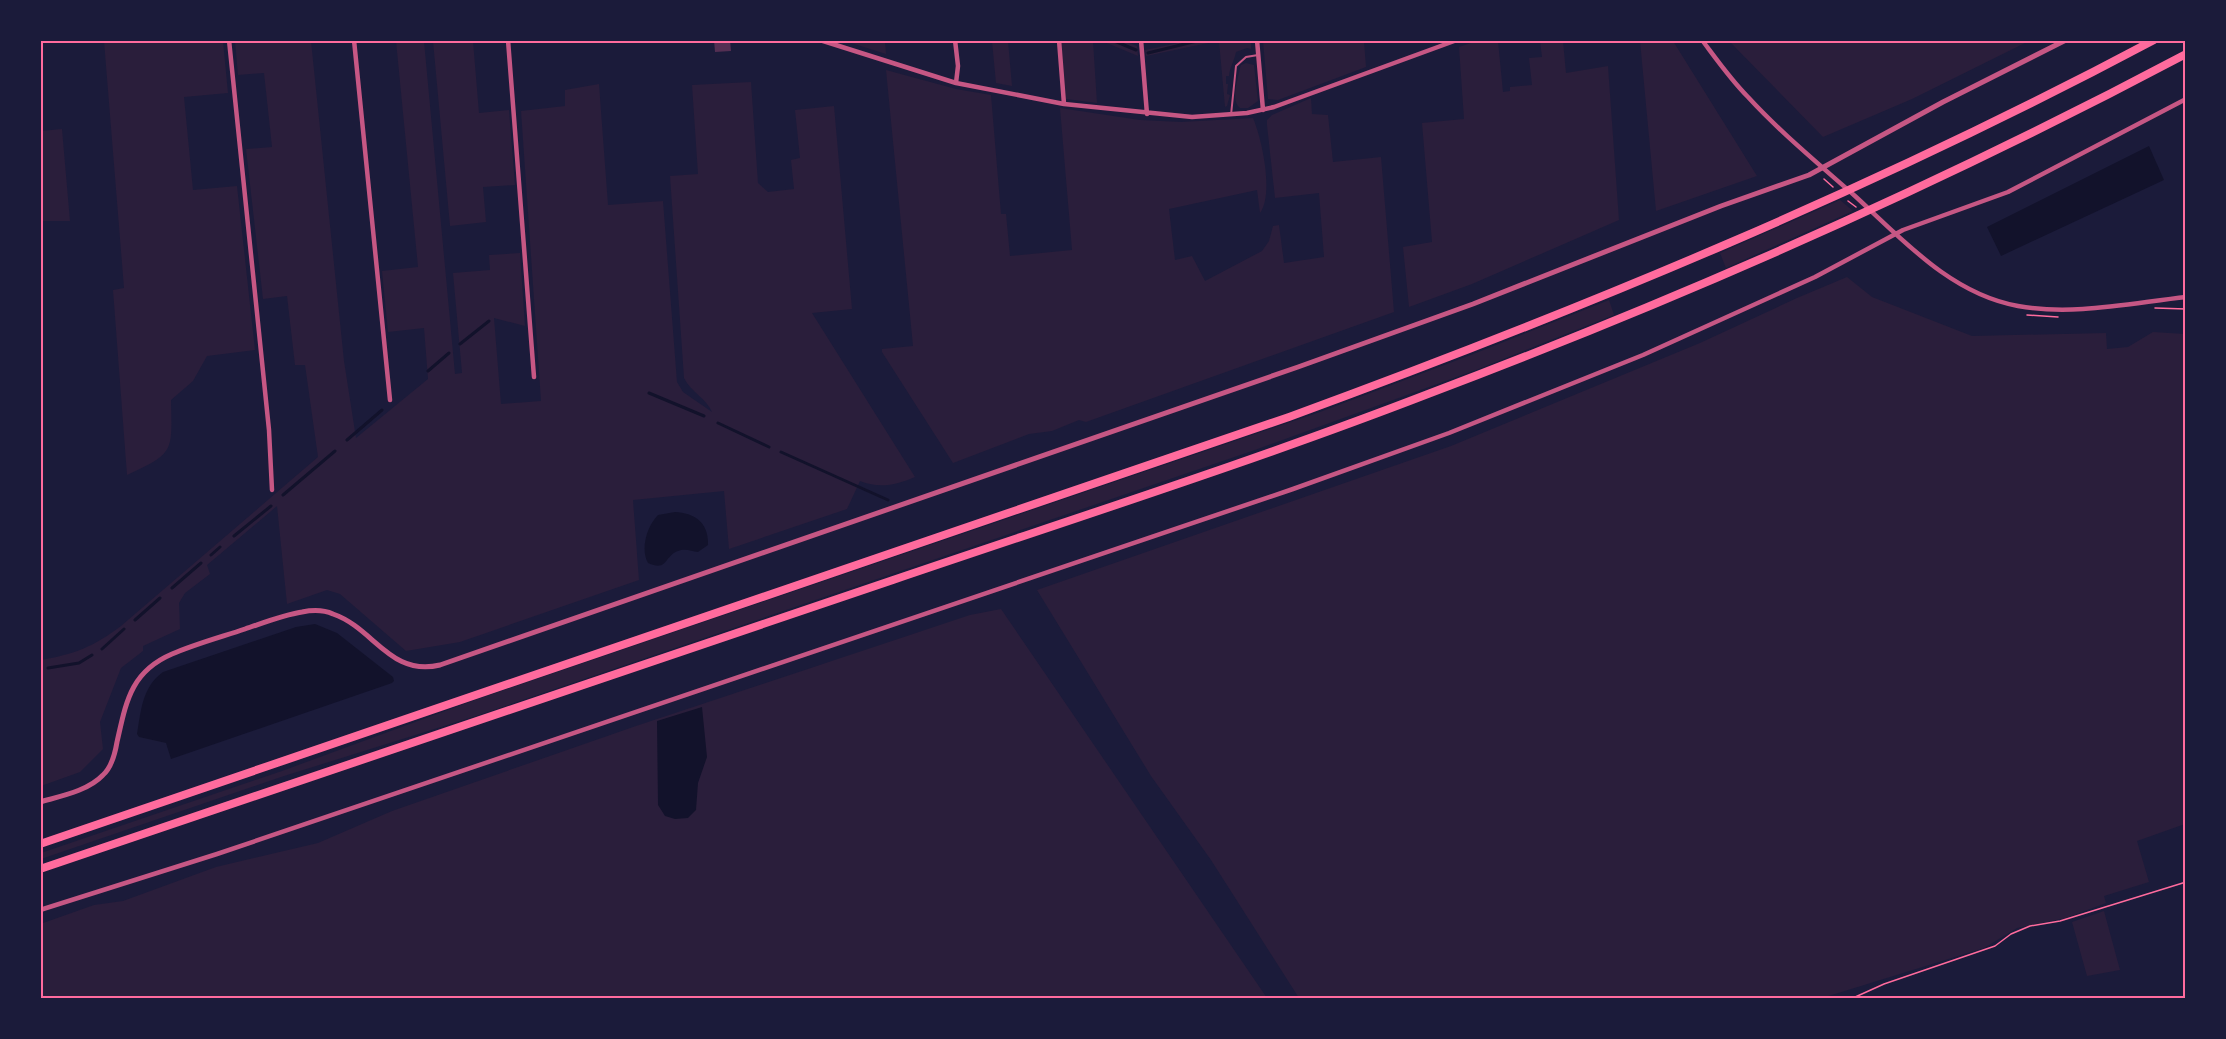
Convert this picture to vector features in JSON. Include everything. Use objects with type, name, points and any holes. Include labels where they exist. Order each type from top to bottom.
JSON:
[{"type":"highway","points":[[40,844],[1278,420],[1414,371],[1625,287],[1785,219],[1928,153],[2154,40]]},
{"type":"highway","points":[[40,869],[1225,467],[1423,396],[1616,320],[1795,244],[2036,130],[2186,54]]},
{"type":"street","points":[[229,40],[269,430],[272,490]]},
{"type":"street","points":[[354,40],[390,400]]},
{"type":"street","points":[[508,40],[534,377]]},
{"type":"street","points":[[820,40],[956,83],[1064,104],[1192,117],[1231,115],[1263,110],[1457,40]]},
{"type":"street","points":[[955,40],[958,66],[956,83]]},
{"type":"street","points":[[1059,40],[1064,104]]},
{"type":"street","points":[[1141,40],[1147,114]]},
{"type":"street","points":[[1257,40],[1263,110]]},
{"type":"street","points":[[1702,40],[1746,96],[1813,159],[1905,242],[1942,273],[1966,288],[2016,306],[2045,310],[2070,310],[2186,297]]},
{"type":"street","points":[[40,802],[80,789],[104,775],[115,752],[125,707],[134,684],[153,664],[182,650],[292,614],[314,611],[333,614],[345,619],[399,661],[423,668],[440,665],[1298,367],[1473,304],[1721,206],[1809,175],[1918,114],[2066,40]]},
{"type":"street","points":[[40,910],[217,854],[1283,493],[1449,433],[1643,355],[1815,278],[1908,228],[2008,192],[2186,99]]},
{"type":"lane","points":[[1231,115],[1236,66],[1246,57],[1258,55]]},
{"type":"path","points":[[1822,177],[1839,192]]},
{"type":"path","points":[[1847,200],[1856,207]]},
{"type":"path","points":[[2149,308],[2186,309]]},
{"type":"path","points":[[2021,314],[2065,317]]},
{"type":"path","points":[[1853,999],[1884,984],[1995,946],[2011,934],[2030,926],[2060,921],[2186,882]]},
{"type":"shaded area","points":[[1192,40],[1218,41],[1146,56],[1145,50]]},
{"type":"shaded area","points":[[104,41],[223,41],[228,93],[184,97],[193,190],[237,186],[255,350],[207,356],[193,381],[171,400],[171,431],[167,449],[154,461],[127,475],[113,290],[124,288]]},
{"type":"shaded area","points":[[235,41],[311,41],[344,361],[356,438],[428,379],[424,328],[388,332],[382,271],[418,267],[396,41],[424,41],[455,374],[462,373],[453,273],[490,270],[489,255],[520,253],[525,326],[494,318],[501,404],[541,401],[521,111],[565,106],[565,90],[599,84],[608,205],[663,201],[677,382],[683,392],[712,412],[684,378],[670,176],[698,174],[692,85],[751,82],[758,183],[768,192],[794,189],[791,160],[800,158],[795,110],[834,106],[852,309],[812,313],[915,477],[888,485],[874,485],[860,481],[847,509],[729,549],[724,491],[633,500],[639,580],[460,642],[406,651],[340,594],[327,590],[287,604],[277,506],[207,565],[210,574],[185,593],[179,603],[180,629],[143,646],[143,651],[121,668],[100,722],[103,749],[80,772],[41,786],[41,660],[83,649],[121,626],[318,457],[305,365],[295,365],[287,296],[263,299],[246,149],[272,147],[264,73],[238,75]]},
{"type":"shaded area","points":[[433,41],[473,41],[479,113],[509,110],[515,185],[483,187],[486,222],[450,226]]},
{"type":"shaded area","points":[[845,41],[885,41],[886,54]]},
{"type":"shaded area","points":[[992,41],[1008,41],[1012,86],[996,83]]},
{"type":"shaded area","points":[[1061,41],[1093,41],[1097,103],[1066,99]]},
{"type":"shaded area","points":[[1102,41],[1125,41],[1137,46],[1138,56]]},
{"type":"shaded area","points":[[1219,41],[1251,41],[1251,49],[1236,52],[1229,76],[1226,76],[1227,94],[1230,95],[1225,107]]},
{"type":"shaded area","points":[[1263,41],[1364,41],[1366,67],[1278,100],[1268,99]]},
{"type":"shaded area","points":[[1477,41],[1498,41],[1503,92],[1510,91],[1510,87],[1532,85],[1529,58],[1542,57],[1540,41],[1563,41],[1566,73],[1608,66],[1619,220],[1472,284],[1409,307],[1403,247],[1432,242],[1422,123],[1464,119],[1459,47]]},
{"type":"shaded area","points":[[1640,41],[1673,41],[1757,176],[1656,211]]},
{"type":"shaded area","points":[[1736,41],[2029,41],[1912,99],[1823,137],[1731,43]]},
{"type":"shaded area","points":[[1246,63],[1254,65],[1258,101],[1248,108],[1240,108],[1236,100],[1236,90],[1241,65]]},
{"type":"shaded area","points":[[886,70],[956,89],[991,95],[1001,214],[1006,214],[1010,256],[1072,250],[1060,108],[1140,120],[1181,122],[1253,118],[1265,166],[1266,193],[1260,213],[1257,190],[1169,209],[1175,260],[1192,256],[1205,281],[1262,251],[1269,241],[1273,226],[1279,225],[1284,263],[1324,257],[1319,193],[1275,198],[1267,125],[1267,120],[1272,115],[1311,98],[1312,114],[1328,115],[1333,162],[1381,157],[1394,312],[1086,422],[1079,420],[1052,431],[1029,434],[953,463],[882,352],[882,349],[913,346]]},
{"type":"shaded area","points":[[62,129],[70,221],[41,221],[41,131]]},
{"type":"shaded area","points":[[2149,146],[2164,180],[2001,256],[1987,227]]},
{"type":"shaded area","points":[[1840,200],[1853,211],[1726,268],[1720,253]]},
{"type":"shaded area","points":[[1847,277],[1872,297],[1972,336],[2106,333],[2107,349],[2128,347],[2153,332],[2185,334],[2185,824],[2137,841],[2149,882],[2104,896],[2106,903],[2066,918],[2017,928],[1984,948],[1822,998],[1299,998],[1211,860],[1151,776],[1037,590],[1451,446],[1700,343]]},
{"type":"shaded area","points":[[1609,300],[1614,315],[1476,370],[1252,451],[476,716],[284,776],[41,859],[41,853],[282,771],[475,700],[1320,412]]},
{"type":"shaded area","points":[[675,512],[689,514],[703,525],[708,537],[708,545],[698,552],[678,551],[659,566],[648,563],[645,545],[651,525],[658,515]]},
{"type":"shaded area","points":[[1001,609],[1267,998],[41,998],[40,924],[94,905],[123,901],[216,867],[318,843],[392,811],[636,726],[970,615]]},
{"type":"shaded area","points":[[315,624],[337,633],[393,677],[394,681],[171,759],[166,743],[139,737],[137,734],[141,708],[147,692],[163,672],[296,627]]},
{"type":"shaded area","points":[[702,707],[707,757],[698,783],[696,810],[688,818],[675,819],[665,816],[658,805],[657,721]]},
{"type":"shaded area","points":[[2104,911],[2120,970],[2087,976],[2072,922]]},
{"type":"building","points":[[714,40],[730,40],[731,51],[715,52]]},
{"type":"waterway","points":[[1112,40],[1136,50]]},
{"type":"waterway","points":[[1148,53],[1201,40]]},
{"type":"waterway","points":[[460,344],[489,321]]},
{"type":"waterway","points":[[428,371],[449,353]]},
{"type":"waterway","points":[[649,393],[704,416]]},
{"type":"waterway","points":[[347,440],[382,410]]},
{"type":"waterway","points":[[718,423],[769,447]]},
{"type":"waterway","points":[[283,495],[335,451]]},
{"type":"waterway","points":[[781,452],[888,500]]},
{"type":"waterway","points":[[234,536],[271,506]]},
{"type":"waterway","points":[[211,555],[220,547]]},
{"type":"waterway","points":[[172,588],[201,563]]},
{"type":"waterway","points":[[135,620],[160,598]]},
{"type":"waterway","points":[[102,649],[124,629]]},
{"type":"waterway","points":[[48,668],[79,663],[92,655]]}]
